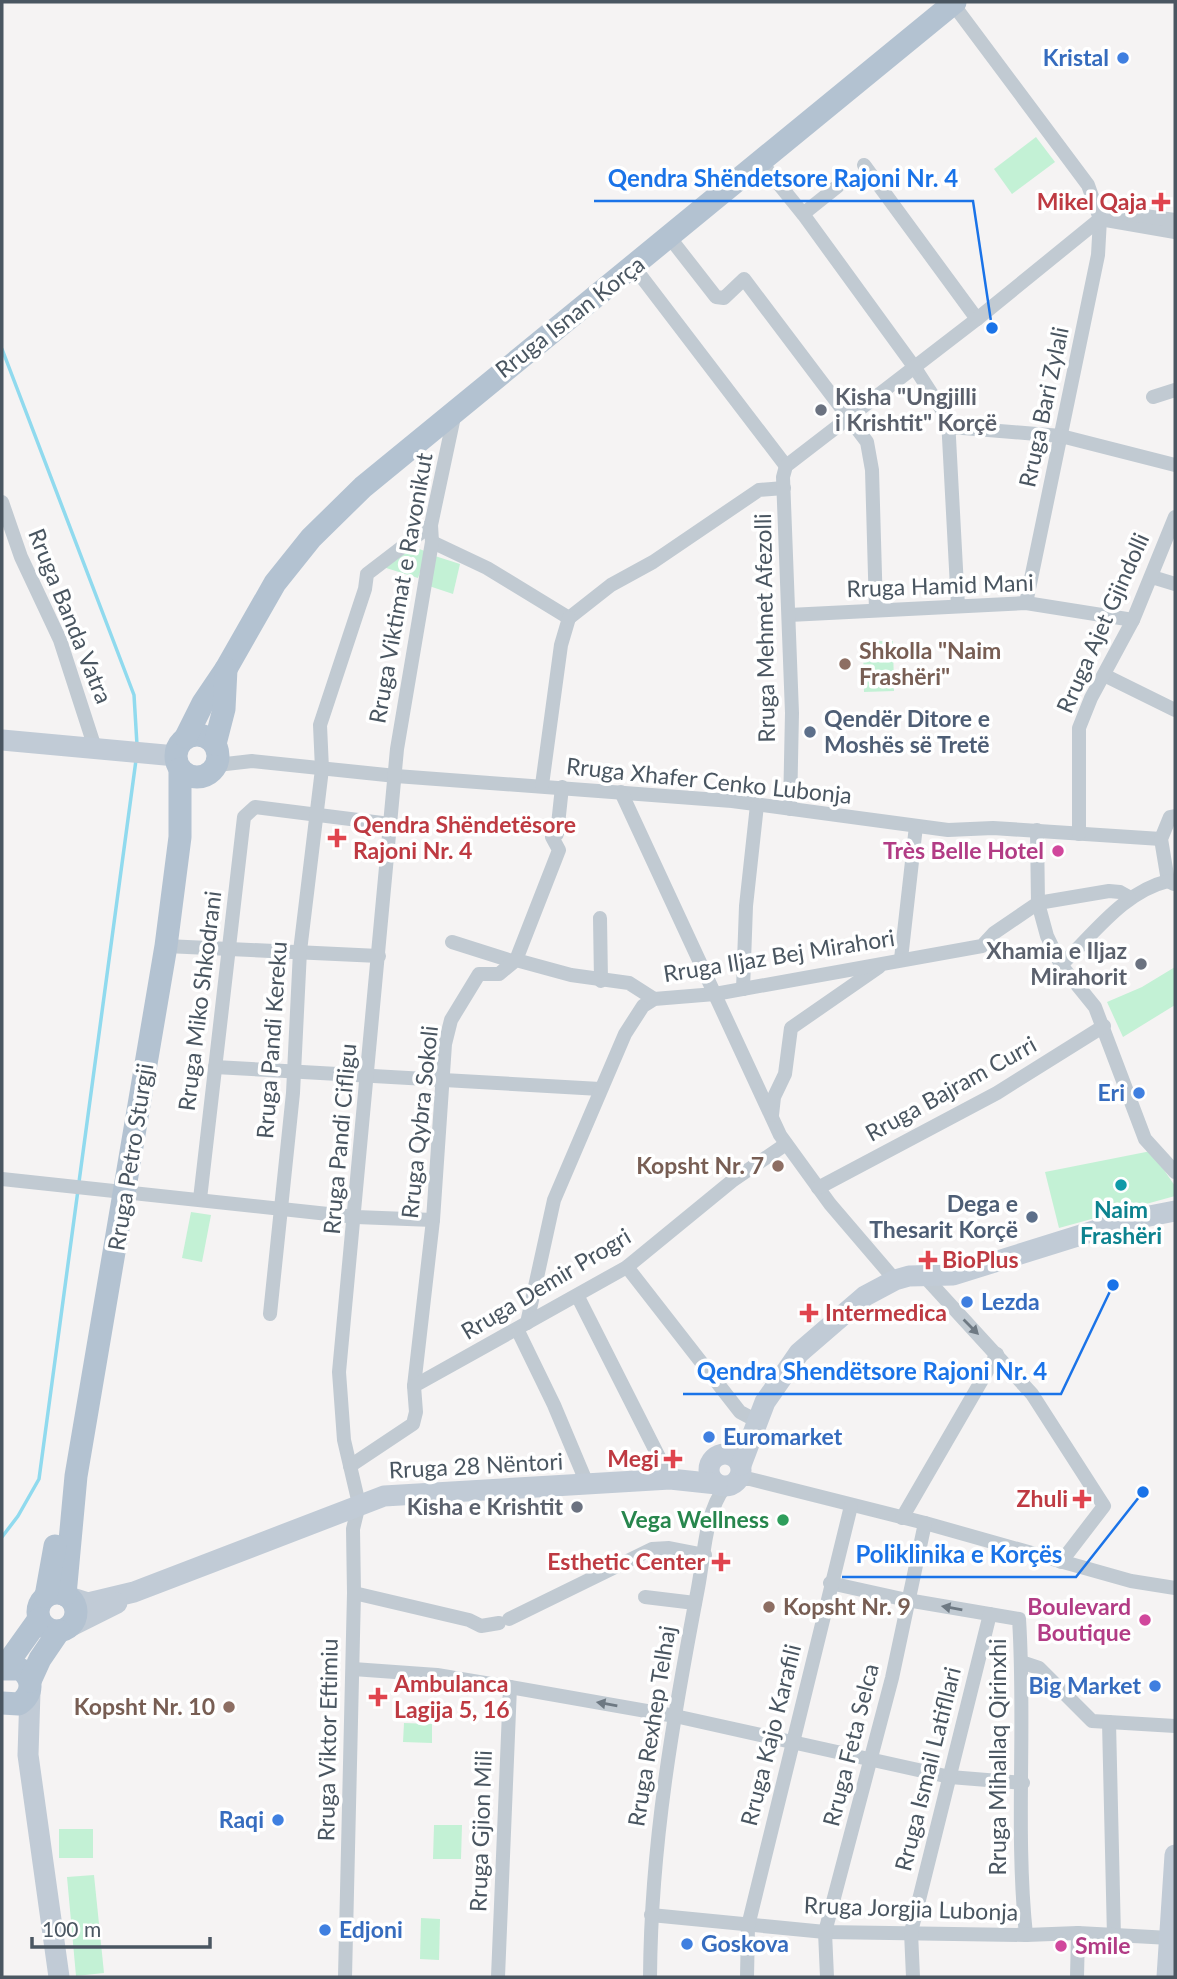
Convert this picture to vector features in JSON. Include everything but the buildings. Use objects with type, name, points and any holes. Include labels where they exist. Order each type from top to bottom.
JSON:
[{"type":"main road","name":"Rruga Isnan Korça","points":[[176,754],[260,606],[311,538],[363,487],[456,407],[670,238],[954,3]]},
{"type":"main road","name":"Rruga Isnan Korça","points":[[213,758],[224,709],[226,669]]},
{"type":"main road","points":[[2,740],[176,754],[202,735],[213,758],[191,776],[176,754]]},
{"type":"main road","name":"Rruga Petro Sturgji","points":[[60,1596],[76,1476],[127,1191],[166,946],[180,838],[176,754]]},
{"type":"main road","name":"Rruga Petro Sturgji","points":[[180,838],[213,758]]},
{"type":"main road","name":"Rruga 28 Nëntori","points":[[60,1596],[88,1603],[134,1592],[384,1496],[670,1479],[730,1479],[757,1421],[783,1376],[818,1334],[865,1296],[895,1280],[953,1275],[1129,1220],[1175,1210]]},
{"type":"main road","name":"Rruga 28 Nëntori","points":[[670,1479],[716,1457],[757,1421]]},
{"type":"main road","points":[[729,1454],[730,1479],[710,1478],[708,1469],[716,1457],[729,1454]]},
{"type":"main road","name":"Rruga 28 Nëntori","points":[[61,1631],[102,1613],[134,1592]]},
{"type":"main road","points":[[3,1669],[39,1619],[39,1607],[60,1596],[76,1607],[76,1615],[70,1626],[61,1631],[40,1659],[30,1686],[19,1704],[4,1704],[28,1755]]},
{"type":"main road","points":[[39,1619],[47,1628],[61,1631]]},
{"type":"main road","points":[[3,1669],[20,1669],[30,1686],[28,1755],[59,1977]]},
{"type":"main road","points":[[1167,1977],[1175,1855]]},
{"type":"street","points":[[954,3],[1088,185],[1100,219]]},
{"type":"street","points":[[761,162],[803,214],[915,368],[951,427],[958,606]]},
{"type":"street","points":[[864,165],[977,319]]},
{"type":"street","points":[[803,214],[838,186]]},
{"type":"street","points":[[634,267],[786,466],[915,368],[1100,219],[1114,212],[1175,220]]},
{"type":"street","points":[[1100,219],[1175,232]]},
{"type":"street","name":"Rruga Bari Zylali","points":[[1026,603],[1098,255],[1100,219]]},
{"type":"street","points":[[670,238],[716,297],[723,298],[744,279],[849,417],[870,452],[876,610]]},
{"type":"street","points":[[1153,397],[1175,390]]},
{"type":"street","name":"Rruga Viktimat e Ravonikut","points":[[396,776],[401,726],[432,542],[431,525],[456,407]]},
{"type":"street","points":[[951,427],[1061,436],[1175,465]]},
{"type":"street","name":"Rruga Mehmet Afezolli","points":[[786,466],[784,488],[792,713],[789,809]]},
{"type":"street","points":[[542,785],[561,645],[569,618],[611,585],[653,562],[759,490],[784,488]]},
{"type":"street","name":"Rruga Banda Vatra","points":[[2,502],[21,557],[60,640],[95,748]]},
{"type":"street","name":"Rruga Ajet Gjindolli","points":[[1079,834],[1079,728],[1133,620],[1175,517]]},
{"type":"street","name":"Rruga Pandi Kereku","points":[[270,1314],[283,1208],[295,1070],[300,951],[322,769],[320,725],[365,589],[367,574],[431,525]]},
{"type":"street","points":[[432,542],[487,568],[569,618]]},
{"type":"street","points":[[1152,576],[1175,584]]},
{"type":"street","name":"Rruga Hamid Mani","points":[[789,615],[1026,603],[1133,620]]},
{"type":"street","points":[[1104,675],[1175,710]]},
{"type":"street","name":"Rruga Xhafer Cenko Lubonja","points":[[213,758],[396,776],[542,785],[757,805],[916,826],[1161,839]]},
{"type":"street","name":"Rruga Pandi Cifligu","points":[[359,1504],[344,1440],[339,1372],[356,1217],[396,776]]},
{"type":"street","points":[[514,961],[559,850],[552,837],[557,834],[562,787]]},
{"type":"street","points":[[621,792],[786,1144],[818,1188],[895,1280]]},
{"type":"street","points":[[743,989],[746,906],[757,805]]},
{"type":"street","name":"Rruga Miko Shkodrani","points":[[200,1199],[244,817],[255,807],[316,815]]},
{"type":"street","points":[[316,815],[390,824]]},
{"type":"street","points":[[1061,965],[1129,897],[1150,885],[1172,883],[1161,839],[1170,817],[1175,816]]},
{"type":"street","points":[[901,960],[916,826]]},
{"type":"street","points":[[1037,831],[1038,902],[1047,936],[1061,965],[1078,982],[1104,1026],[1145,1139],[1175,1172]]},
{"type":"street","points":[[1038,902],[1109,891],[1120,892],[1129,897]]},
{"type":"street","name":"Rruga Iljaz Bej Mirahori","points":[[522,1327],[554,1200],[600,1089],[637,1013],[654,999],[715,994],[982,946],[994,933],[1038,902]]},
{"type":"street","points":[[600,918],[601,981]]},
{"type":"street","points":[[452,942],[499,954],[514,961],[601,981],[629,983],[654,999]]},
{"type":"street","points":[[166,946],[379,956]]},
{"type":"street","name":"Rruga Qybra Sokoli","points":[[414,1386],[433,1220],[442,1079],[451,1020],[479,974],[499,974],[507,970],[514,961]]},
{"type":"street","points":[[772,1119],[774,1097],[785,1074],[792,1028],[880,966]]},
{"type":"street","name":"Rruga Bajram Curri","points":[[818,1188],[997,1093],[1104,1026]]},
{"type":"street","points":[[215,1067],[600,1089]]},
{"type":"street","name":"Rruga Demir Progri","points":[[414,1386],[578,1297],[627,1267],[732,1181],[786,1144]]},
{"type":"street","points":[[2,1179],[356,1217],[433,1220]]},
{"type":"street","points":[[627,1267],[740,1412],[757,1421]]},
{"type":"street","points":[[925,1277],[1032,1394],[1104,1506],[1061,1562]]},
{"type":"street","points":[[578,1297],[670,1479]]},
{"type":"street","points":[[522,1327],[587,1486]]},
{"type":"street","points":[[902,1518],[997,1353]]},
{"type":"street","points":[[350,1466],[413,1424],[416,1412],[414,1386]]},
{"type":"street","points":[[730,1479],[750,1479],[925,1523],[1131,1581],[1175,1588]]},
{"type":"street","name":"Rruga Rexhep Telhaj","points":[[650,1977],[654,1848],[675,1716],[716,1498],[730,1479]]},
{"type":"street","name":"Rruga Viktor Eftimiu","points":[[345,1977],[353,1670],[353,1529],[359,1504]]},
{"type":"street","name":"Rruga Kajo Karafili","points":[[747,1977],[748,1926],[851,1506]]},
{"type":"street","name":"Rruga Feta Selca","points":[[827,1977],[825,1932],[892,1678],[925,1523]]},
{"type":"street","points":[[354,1593],[468,1620],[481,1626],[504,1621],[652,1549],[669,1548],[705,1555]]},
{"type":"street","points":[[830,1583],[990,1614]]},
{"type":"street","points":[[645,1597],[695,1604]]},
{"type":"street","name":"Rruga Mihallaq Qirinxhi","points":[[990,1614],[1019,1619],[1023,1783],[1021,1887],[1026,1936]]},
{"type":"street","name":"Rruga Ismail Latifllari","points":[[913,1977],[911,1932],[990,1614]]},
{"type":"street","points":[[1021,1662],[1039,1668],[1087,1718],[1175,1726]]},
{"type":"street","points":[[353,1670],[437,1675],[510,1687],[675,1716],[950,1777],[1023,1783]]},
{"type":"street","name":"Rruga Gjion Mili","points":[[498,1977],[510,1687]]},
{"type":"street","points":[[1109,1722],[1114,1937]]},
{"type":"street","name":"Rruga Jorgjia Lubonja","points":[[651,1915],[825,1932],[1026,1936],[1078,1933],[1170,1938]]},
{"type":"street","points":[[1077,1977],[1078,1933]]},
{"type":"green space","points":[[1036,137],[1055,162],[1012,194],[994,169]]},
{"type":"green space","points":[[412,546],[427,552],[418,578],[383,567]]},
{"type":"green space","points":[[435,556],[460,564],[453,594],[429,586]]},
{"type":"green space","points":[[863,641],[893,641],[894,691],[864,692]]},
{"type":"green space","points":[[1175,967],[1175,1005],[1123,1037],[1107,1002],[1142,987]]},
{"type":"green space","points":[[1151,1151],[1175,1186],[1175,1196],[1059,1228],[1045,1172]]},
{"type":"green space","points":[[191,1212],[211,1215],[202,1262],[182,1258]]},
{"type":"green space","points":[[404,1723],[432,1724],[432,1743],[403,1742]]},
{"type":"green space","points":[[434,1825],[462,1825],[461,1859],[433,1859]]},
{"type":"green space","points":[[59,1829],[93,1829],[93,1858],[59,1858]]},
{"type":"green space","points":[[94,1875],[104,1973],[76,1976],[67,1877]]},
{"type":"green space","points":[[421,1918],[440,1919],[439,1960],[420,1959]]},
{"type":"waterway","points":[[2,349],[134,695],[137,745]]},
{"type":"waterway","points":[[79,1182],[136,760]]},
{"type":"waterway","points":[[2,1537],[18,1516],[39,1479],[78,1190]]},
{"type":"place","name":"Kristal","points":[[1123,58]]},
{"type":"place","name":"Mikel Qaja","points":[[1161,202]]},
{"type":"place","name":"Qendra Shëndetsore Rajoni Nr. 4","points":[[992,328]]},
{"type":"place","name":"Kisha \"Ungjilli i Krishtit\" Korçë","points":[[821,410]]},
{"type":"place","name":"Shkolla \"Naim Frashëri\"","points":[[845,664]]},
{"type":"place","name":"Qendër Ditore e Moshës së Tretë","points":[[810,732]]},
{"type":"place","name":"Qendra Shëndetësore Rajoni Nr. 4","points":[[337,838]]},
{"type":"place","name":"Très Belle Hotel","points":[[1058,851]]},
{"type":"place","name":"Xhamia e Iljaz Mirahorit","points":[[1141,964]]},
{"type":"place","name":"Eri","points":[[1139,1093]]},
{"type":"place","name":"Kopsht Nr. 7","points":[[778,1166]]},
{"type":"place","name":"Naim Frashëri","points":[[1121,1185]]},
{"type":"place","name":"Dega e Thesarit Korçë","points":[[1032,1217]]},
{"type":"place","name":"BioPlus","points":[[928,1260]]},
{"type":"place","name":"Qendra Shendëtsore Rajoni Nr. 4","points":[[1113,1285]]},
{"type":"place","name":"Lezda","points":[[967,1302]]},
{"type":"place","name":"Intermedica","points":[[809,1313]]},
{"type":"place","name":"Euromarket","points":[[709,1437]]},
{"type":"place","name":"Megi","points":[[673,1459]]},
{"type":"place","name":"Poliklinika e Korçës","points":[[1143,1492]]},
{"type":"place","name":"Zhuli","points":[[1082,1499]]},
{"type":"place","name":"Kisha e Krishtit","points":[[577,1507]]},
{"type":"place","name":"Vega Wellness","points":[[783,1520]]},
{"type":"place","name":"Esthetic Center","points":[[721,1562]]},
{"type":"place","name":"Kopsht Nr. 9","points":[[769,1607]]},
{"type":"place","name":"Boulevard Boutique","points":[[1145,1620]]},
{"type":"place","name":"Big Market","points":[[1155,1686]]},
{"type":"place","name":"Ambulanca Lagija 5, 16","points":[[378,1697]]},
{"type":"place","name":"Kopsht Nr. 10","points":[[229,1707]]},
{"type":"place","name":"Raqi","points":[[278,1820]]},
{"type":"place","name":"Edjoni","points":[[325,1930]]},
{"type":"place","name":"Goskova","points":[[687,1944]]},
{"type":"place","name":"Smile","points":[[1061,1946]]}]
